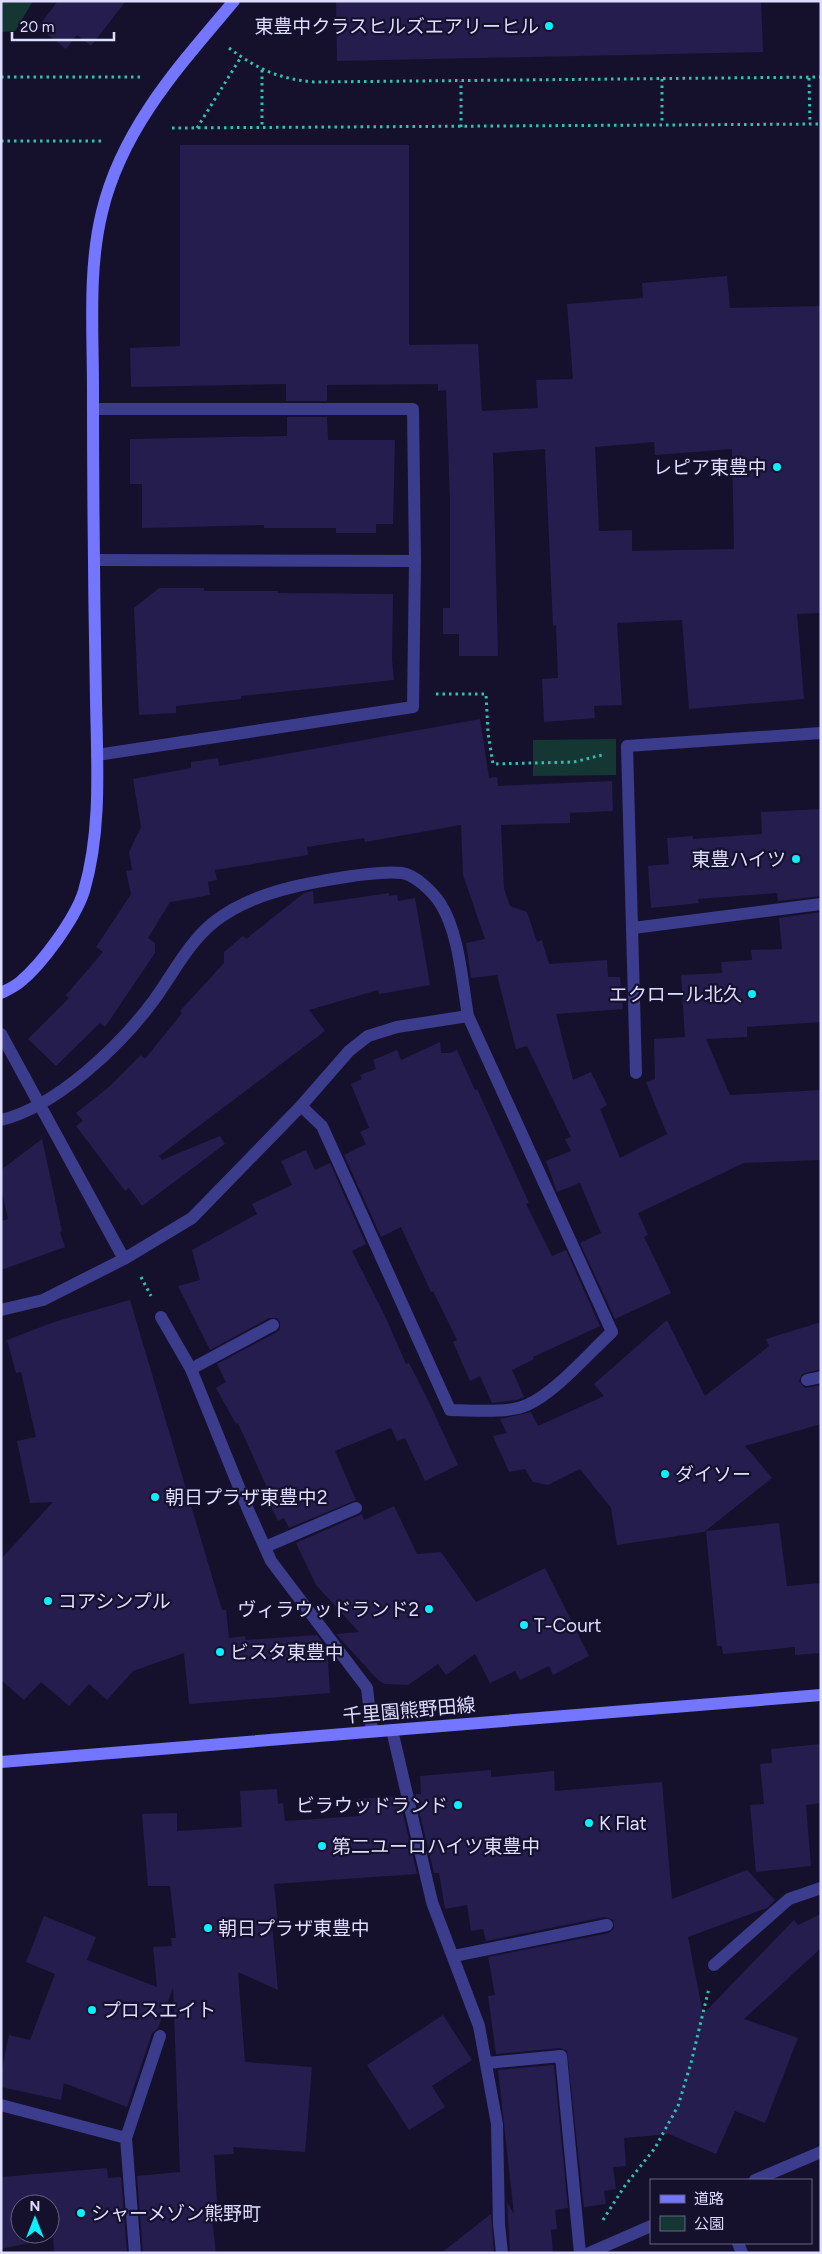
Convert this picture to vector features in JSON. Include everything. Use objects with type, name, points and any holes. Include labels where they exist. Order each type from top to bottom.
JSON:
[{"type":"street","points":[[1,993],[20,982],[56,942],[83,894],[94,845],[98,793],[94,560],[94,274],[101,215],[111,181],[128,142],[157,95],[234,1]]},
{"type":"street","points":[[93,410],[414,409],[415,561],[412,707],[97,755]]},
{"type":"street","points":[[94,560],[415,561]]},
{"type":"street","points":[[636,1073],[627,746],[821,733]]},
{"type":"street","points":[[1,1120],[39,1104],[75,1082],[133,1027],[155,999],[171,972],[214,922],[247,904],[305,883],[372,874],[403,873],[424,885],[439,902],[449,919],[468,1016],[612,1332],[546,1393],[526,1406],[495,1411],[450,1410],[322,1126],[301,1106]]},
{"type":"street","points":[[633,928],[821,904]]},
{"type":"street","points":[[1,1310],[43,1300],[124,1259],[192,1218],[301,1106],[349,1050],[368,1036],[396,1027],[468,1016]]},
{"type":"street","points":[[1,1034],[124,1259]]},
{"type":"street","points":[[162,1317],[191,1368],[271,1561],[368,1688],[372,1732]]},
{"type":"street","points":[[191,1368],[273,1325]]},
{"type":"street","points":[[807,1380],[821,1377]]},
{"type":"street","points":[[265,1547],[356,1508]]},
{"type":"street","name":"千里園熊野田線","points":[[1,1762],[821,1695]]},
{"type":"street","points":[[392,1730],[432,1902],[479,2026],[487,2062],[496,2124],[499,2224],[502,2253]]},
{"type":"street","points":[[714,1965],[789,1899],[821,1888]]},
{"type":"street","points":[[454,1956],[607,1926]]},
{"type":"street","points":[[135,2253],[126,2138],[160,2036]]},
{"type":"street","points":[[487,2062],[561,2056],[580,2253]]},
{"type":"street","points":[[1,2105],[126,2138]]},
{"type":"street","points":[[757,2179],[821,2152]]},
{"type":"street","points":[[589,2253],[650,2226]]},
{"type":"path","points":[[230,48],[262,70],[283,77],[314,82],[821,77]]},
{"type":"path","points":[[197,128],[241,57]]},
{"type":"path","points":[[262,70],[262,128]]},
{"type":"path","points":[[1,77],[141,77]]},
{"type":"path","points":[[809,78],[810,124]]},
{"type":"path","points":[[662,79],[662,124]]},
{"type":"path","points":[[461,81],[461,127]]},
{"type":"path","points":[[172,128],[821,124]]},
{"type":"path","points":[[1,141],[101,141]]},
{"type":"path","points":[[432,694],[486,694],[488,732],[493,764],[574,762],[601,755],[627,752]]},
{"type":"path","points":[[124,1259],[139,1272],[162,1317]]},
{"type":"path","points":[[598,2228],[624,2186],[655,2148],[678,2106],[691,2062],[714,1965]]},
{"type":"green space","points":[[1,1],[33,1],[15,31],[1,32]]},
{"type":"green space","points":[[616,739],[616,775],[533,776],[533,740]]},
{"type":"building","points":[[58,1],[126,1],[91,46],[77,35],[66,49],[38,27]]},
{"type":"building","name":"東豊中クラスヒルズエアリーヒル","points":[[336,1],[761,1],[763,52],[337,61]]},
{"type":"building","points":[[180,145],[409,145],[409,345],[478,344],[482,411],[538,408],[536,380],[573,379],[567,304],[643,298],[642,283],[727,276],[730,308],[821,306],[821,613],[797,614],[804,699],[689,709],[682,620],[617,623],[622,705],[594,706],[595,718],[544,722],[542,679],[558,678],[556,625],[553,626],[545,449],[493,453],[498,656],[459,656],[459,634],[443,634],[443,608],[450,608],[450,502],[446,390],[438,391],[438,384],[327,385],[327,401],[286,401],[286,384],[131,387],[130,348],[180,346]],"holes":[[[654,442],[655,455],[732,449],[734,549],[632,551],[632,530],[599,531],[595,447]]]},
{"type":"building","points":[[287,417],[327,417],[328,440],[395,440],[393,524],[376,524],[376,533],[336,533],[336,528],[264,528],[264,525],[142,528],[142,484],[130,484],[130,439],[287,436]]},
{"type":"building","points":[[159,588],[204,588],[204,591],[278,591],[278,593],[393,594],[392,660],[394,680],[241,696],[241,699],[176,706],[176,713],[139,715],[134,608]]},
{"type":"building","points":[[480,719],[489,778],[497,777],[498,786],[612,781],[613,811],[570,813],[570,823],[501,825],[504,889],[510,906],[527,912],[537,942],[542,940],[549,964],[607,960],[608,977],[620,977],[623,1009],[556,1014],[573,1080],[591,1072],[607,1105],[600,1109],[620,1158],[667,1134],[646,1082],[655,1079],[654,1039],[685,1037],[681,975],[722,973],[721,962],[752,960],[751,950],[782,949],[779,918],[821,912],[821,1022],[747,1027],[747,1037],[706,1039],[730,1095],[821,1090],[821,1160],[744,1163],[638,1213],[648,1235],[644,1237],[671,1293],[615,1319],[580,1243],[601,1233],[580,1183],[557,1192],[546,1161],[571,1151],[565,1139],[571,1137],[527,1046],[516,1049],[497,975],[471,978],[466,943],[485,939],[463,875],[461,825],[365,842],[364,838],[307,847],[308,855],[215,870],[217,880],[208,882],[210,895],[170,902],[148,938],[155,943],[155,953],[105,1027],[100,1023],[56,1066],[28,1039],[69,998],[66,995],[103,952],[96,947],[131,894],[126,871],[132,870],[129,852],[141,827],[133,779],[191,768],[191,762],[218,758],[219,766]]},
{"type":"building","points":[[821,809],[821,896],[778,901],[777,893],[698,899],[699,903],[651,908],[648,866],[669,864],[667,838],[693,836],[693,839],[762,834],[761,812]]},
{"type":"building","points":[[313,891],[314,904],[389,893],[389,896],[397,895],[398,901],[415,898],[430,985],[379,994],[378,990],[309,1010],[325,1031],[159,1156],[162,1160],[220,1136],[225,1144],[142,1206],[129,1188],[125,1191],[76,1126],[83,1121],[76,1113],[109,1087],[141,1055],[145,1059],[182,1013],[180,1011],[224,963],[224,952],[243,936],[246,939],[304,893]]},
{"type":"building","points":[[440,1042],[441,1053],[450,1053],[457,1050],[529,1203],[526,1204],[552,1256],[566,1250],[600,1326],[533,1357],[534,1359],[512,1370],[524,1397],[517,1400],[492,1403],[480,1376],[470,1381],[453,1342],[457,1340],[433,1291],[431,1292],[401,1227],[381,1237],[344,1155],[366,1144],[360,1132],[369,1128],[351,1084],[362,1079],[360,1075],[376,1069],[373,1060],[397,1050],[401,1060]]},
{"type":"building","points":[[42,1139],[62,1231],[60,1232],[65,1247],[1,1270],[1,1221],[8,1219],[1,1187],[1,1170]]},
{"type":"building","points":[[306,1150],[315,1170],[330,1163],[366,1244],[352,1251],[384,1314],[406,1364],[409,1363],[428,1400],[458,1465],[425,1481],[405,1438],[397,1441],[391,1428],[335,1451],[356,1500],[289,1528],[284,1518],[278,1521],[265,1494],[269,1492],[238,1423],[236,1424],[216,1388],[226,1382],[217,1364],[277,1332],[280,1329],[280,1322],[277,1318],[269,1318],[210,1350],[178,1286],[200,1280],[192,1250],[257,1214],[252,1204],[292,1185],[281,1161]]},
{"type":"building","points":[[130,1300],[222,1610],[226,1610],[229,1638],[245,1636],[246,1640],[317,1635],[327,1649],[330,1693],[189,1704],[184,1653],[133,1671],[107,1700],[89,1684],[69,1706],[41,1682],[24,1700],[1,1680],[1,1559],[53,1502],[30,1503],[17,1441],[36,1437],[21,1372],[16,1373],[7,1340],[54,1322]]},
{"type":"building","points":[[667,1320],[705,1396],[769,1346],[766,1339],[821,1322],[821,1369],[802,1374],[799,1381],[805,1388],[821,1385],[821,1424],[745,1446],[772,1478],[704,1532],[617,1545],[611,1508],[580,1469],[548,1485],[533,1482],[525,1469],[509,1472],[493,1436],[507,1433],[500,1419],[531,1412],[538,1426],[604,1396],[594,1384]]},
{"type":"building","points":[[394,1506],[417,1554],[441,1552],[476,1602],[545,1568],[589,1656],[553,1675],[549,1666],[520,1680],[515,1671],[490,1683],[475,1654],[446,1675],[438,1664],[408,1685],[385,1684],[378,1680],[336,1634],[359,1632],[316,1585],[296,1543],[362,1514],[364,1520]]},
{"type":"building","points":[[779,1523],[787,1586],[821,1583],[821,1653],[795,1655],[795,1647],[723,1654],[722,1646],[717,1646],[706,1531]]},
{"type":"building","points":[[821,1744],[821,1803],[806,1805],[811,1866],[756,1872],[750,1805],[764,1804],[760,1764],[772,1763],[771,1749]]},
{"type":"building","points":[[491,1770],[491,1777],[554,1771],[555,1791],[662,1782],[672,1899],[747,1870],[775,1900],[767,1908],[688,1937],[703,2014],[794,1920],[798,1925],[821,1914],[821,1948],[744,2019],[798,2038],[765,2123],[735,2111],[716,2154],[669,2134],[624,2138],[626,2166],[613,2167],[616,2189],[604,2191],[606,2204],[584,2207],[567,2051],[560,2048],[496,2054],[488,1996],[495,1995],[488,1957],[609,1933],[614,1928],[613,1920],[605,1917],[486,1941],[483,1929],[471,1931],[467,1905],[445,1909],[439,1873],[434,1873],[415,1794],[421,1794],[420,1776]]},
{"type":"building","points":[[277,1789],[278,1804],[283,1803],[285,1821],[359,1816],[358,1799],[399,1796],[417,1874],[274,1884],[278,1923],[272,1924],[278,1990],[238,1972],[245,2062],[312,2067],[305,2152],[233,2147],[234,2154],[214,2155],[218,2218],[212,2219],[216,2253],[143,2253],[137,2176],[180,2172],[173,1988],[158,2028],[152,2033],[127,2107],[64,2083],[61,2100],[1,2087],[1,2073],[9,2035],[30,2040],[55,1974],[26,1962],[44,1916],[96,1937],[87,1960],[157,1987],[153,1947],[172,1946],[171,1938],[176,1938],[170,1886],[148,1886],[142,1814],[177,1813],[177,1831],[242,1827],[240,1791]]},
{"type":"building","points":[[443,2015],[472,2060],[432,2086],[445,2107],[409,2130],[367,2065]]},
{"type":"building","points":[[554,2065],[568,2208],[555,2210],[557,2229],[551,2230],[553,2253],[510,2253],[507,2202],[514,2214],[498,2070]]},
{"type":"building","name":"シャーメゾン熊野町","points":[[107,2168],[108,2178],[121,2177],[127,2253],[54,2253],[53,2244],[60,2244],[60,2194],[10,2194],[10,2244],[25,2244],[1,2249],[1,2177]]},
{"type":"building","points":[[491,2214],[494,2253],[441,2253]]},
{"type":"place","name":"東豊中クラスヒルズエアリーヒル","points":[[549,26]]},
{"type":"place","name":"レピア東豊中","points":[[777,467]]},
{"type":"place","name":"東豊ハイツ","points":[[796,859]]},
{"type":"place","name":"エクロール北久","points":[[752,994]]},
{"type":"place","name":"ダイソー","points":[[665,1474]]},
{"type":"place","name":"朝日プラザ東豊中2","points":[[155,1497]]},
{"type":"place","name":"コアシンプル","points":[[48,1601]]},
{"type":"place","name":"ヴィラウッドランド2","points":[[429,1609]]},
{"type":"place","name":"T-Court","points":[[524,1625]]},
{"type":"place","name":"ビスタ東豊中","points":[[220,1652]]},
{"type":"place","name":"ビラウッドランド","points":[[458,1805]]},
{"type":"place","name":"K Flat","points":[[589,1823]]},
{"type":"place","name":"第二ユーロハイツ東豊中","points":[[322,1846]]},
{"type":"place","name":"朝日プラザ東豊中","points":[[208,1928]]},
{"type":"place","name":"プロスエイト","points":[[92,2010]]},
{"type":"place","name":"シャーメゾン熊野町","points":[[81,2213]]}]
